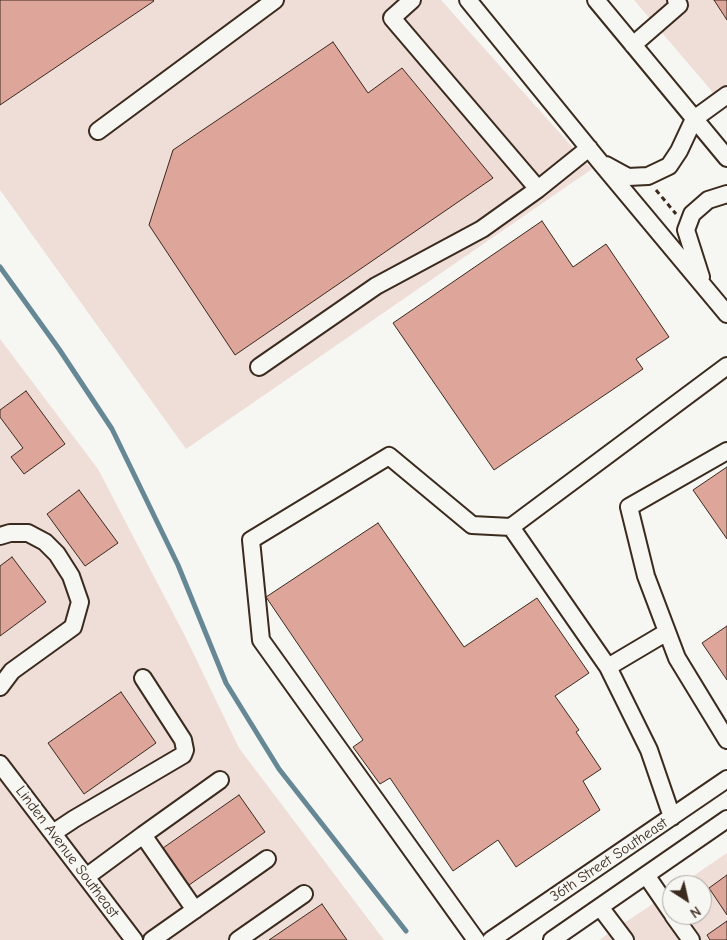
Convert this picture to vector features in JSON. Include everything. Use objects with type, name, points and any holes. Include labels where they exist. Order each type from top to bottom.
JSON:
[{"type":"street","points":[[98,131],[275,0]]},
{"type":"street","points":[[412,0],[392,18],[538,189]]},
{"type":"street","points":[[468,0],[727,314]]},
{"type":"street","points":[[596,0],[727,158]]},
{"type":"street","points":[[632,45],[680,5],[676,0]]},
{"type":"street","points":[[600,162],[628,177],[648,176],[669,166],[679,152],[694,119],[727,95]]},
{"type":"street","points":[[259,367],[376,286],[482,229],[538,189],[589,148]]},
{"type":"street","points":[[704,286],[686,230],[692,214],[708,200],[727,194]]},
{"type":"street","points":[[476,940],[261,640],[251,540],[389,456],[472,525],[511,527],[727,366]]},
{"type":"street","points":[[727,451],[629,507],[646,576],[677,658],[727,740]]},
{"type":"street","points":[[511,527],[608,666],[649,750],[672,817]]},
{"type":"street","points":[[0,536],[10,532],[28,533],[45,542],[57,554],[71,576],[80,602],[73,627],[12,671],[0,687]]},
{"type":"street","points":[[608,666],[668,632]]},
{"type":"street","points":[[53,833],[183,755],[185,750],[183,740],[143,678]]},
{"type":"street","name":"Linden Avenue Southeast","points":[[0,764],[134,940]]},
{"type":"street","name":"36th Street Southeast","points":[[491,940],[727,779]]},
{"type":"street","points":[[86,877],[220,780]]},
{"type":"street","points":[[552,940],[727,819]]},
{"type":"street","points":[[142,835],[195,910]]},
{"type":"street","points":[[152,940],[267,859]]},
{"type":"street","points":[[646,875],[662,898]]},
{"type":"street","points":[[238,940],[304,894]]},
{"type":"street","points":[[600,907],[625,940]]},
{"type":"street","points":[[681,925],[691,940]]},
{"type":"path","points":[[654,187],[680,218]]},
{"type":"shaded area","points":[[0,0],[441,0],[592,169],[186,449],[0,190]]},
{"type":"shaded area","points":[[634,0],[727,0],[727,110],[710,89]]},
{"type":"shaded area","points":[[0,339],[98,469],[185,636],[239,748],[384,940],[0,940]]},
{"type":"shaded area","points":[[727,853],[727,940],[599,940],[662,898],[662,925],[712,925],[712,875],[695,875]]},
{"type":"building","points":[[0,0],[153,0],[154,1],[0,105]]},
{"type":"building","points":[[714,0],[727,0],[727,20]]},
{"type":"building","points":[[333,42],[368,93],[402,68],[493,178],[235,355],[149,225],[173,150]]},
{"type":"building","points":[[542,221],[573,267],[606,244],[669,337],[636,359],[643,369],[494,470],[393,323]]},
{"type":"building","points":[[26,391],[65,444],[24,474],[11,457],[23,448],[0,417],[0,410]]},
{"type":"building","points":[[727,467],[727,539],[693,490]]},
{"type":"building","points":[[79,490],[118,543],[85,566],[47,514]]},
{"type":"building","points":[[378,523],[464,647],[537,598],[589,673],[555,696],[579,730],[576,732],[601,769],[583,781],[600,810],[516,867],[498,840],[453,871],[390,778],[380,784],[353,747],[363,740],[266,597]]},
{"type":"building","points":[[12,557],[46,602],[0,636],[0,566]]},
{"type":"building","points":[[727,626],[727,680],[702,643]]},
{"type":"building","points":[[121,692],[156,743],[84,794],[48,743]]},
{"type":"building","points":[[239,795],[265,832],[189,885],[163,848]]},
{"type":"building","points":[[727,875],[727,915],[712,892],[712,886]]},
{"type":"building","points":[[322,904],[347,940],[269,940]]},
{"type":"building","points":[[727,921],[727,940],[710,940],[707,935]]},
{"type":"waterway","points":[[0,267],[59,349],[112,429],[178,565],[226,683],[279,769],[406,931]]}]
